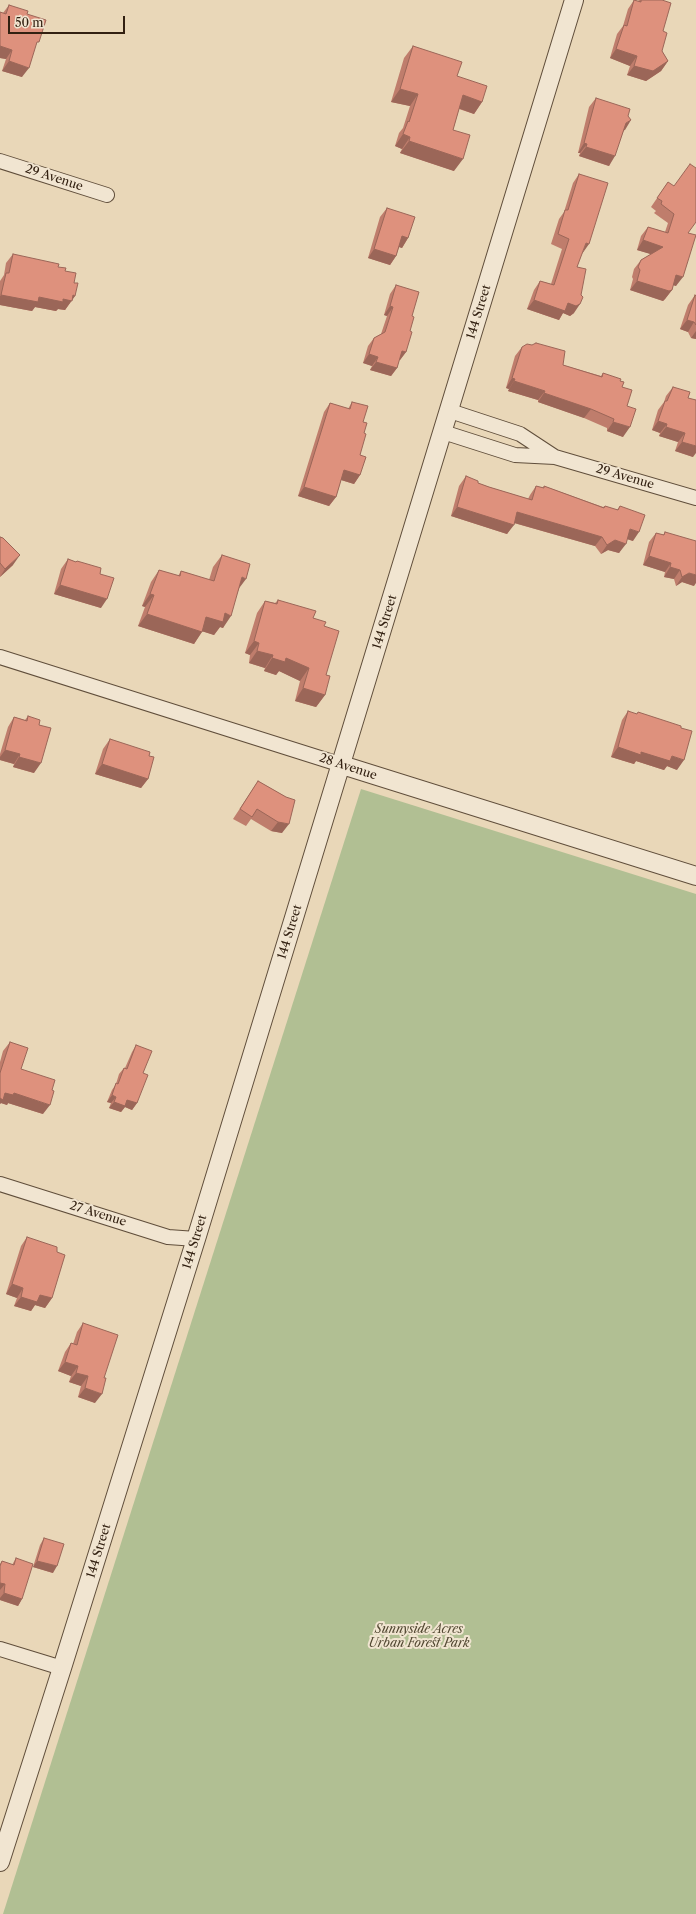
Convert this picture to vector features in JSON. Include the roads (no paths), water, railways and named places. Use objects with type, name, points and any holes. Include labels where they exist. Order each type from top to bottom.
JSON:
[{"type":"street","name":"144 Street","points":[[0,1862],[196,1239],[444,432],[574,0]]},
{"type":"street","name":"29 Avenue","points":[[0,161],[107,195]]},
{"type":"street","name":"29 Avenue","points":[[450,411],[520,434],[555,457]]},
{"type":"street","name":"29 Avenue","points":[[444,432],[515,455],[555,457],[696,498]]},
{"type":"street","name":"28 Avenue","points":[[0,657],[696,876]]},
{"type":"street","name":"27 Avenue","points":[[0,1184],[168,1237],[196,1239]]},
{"type":"street","points":[[0,1649],[62,1668]]},
{"type":"park label","name":"Sunnyside Acres Urban Forest Park","points":[[419,1637]]}]
